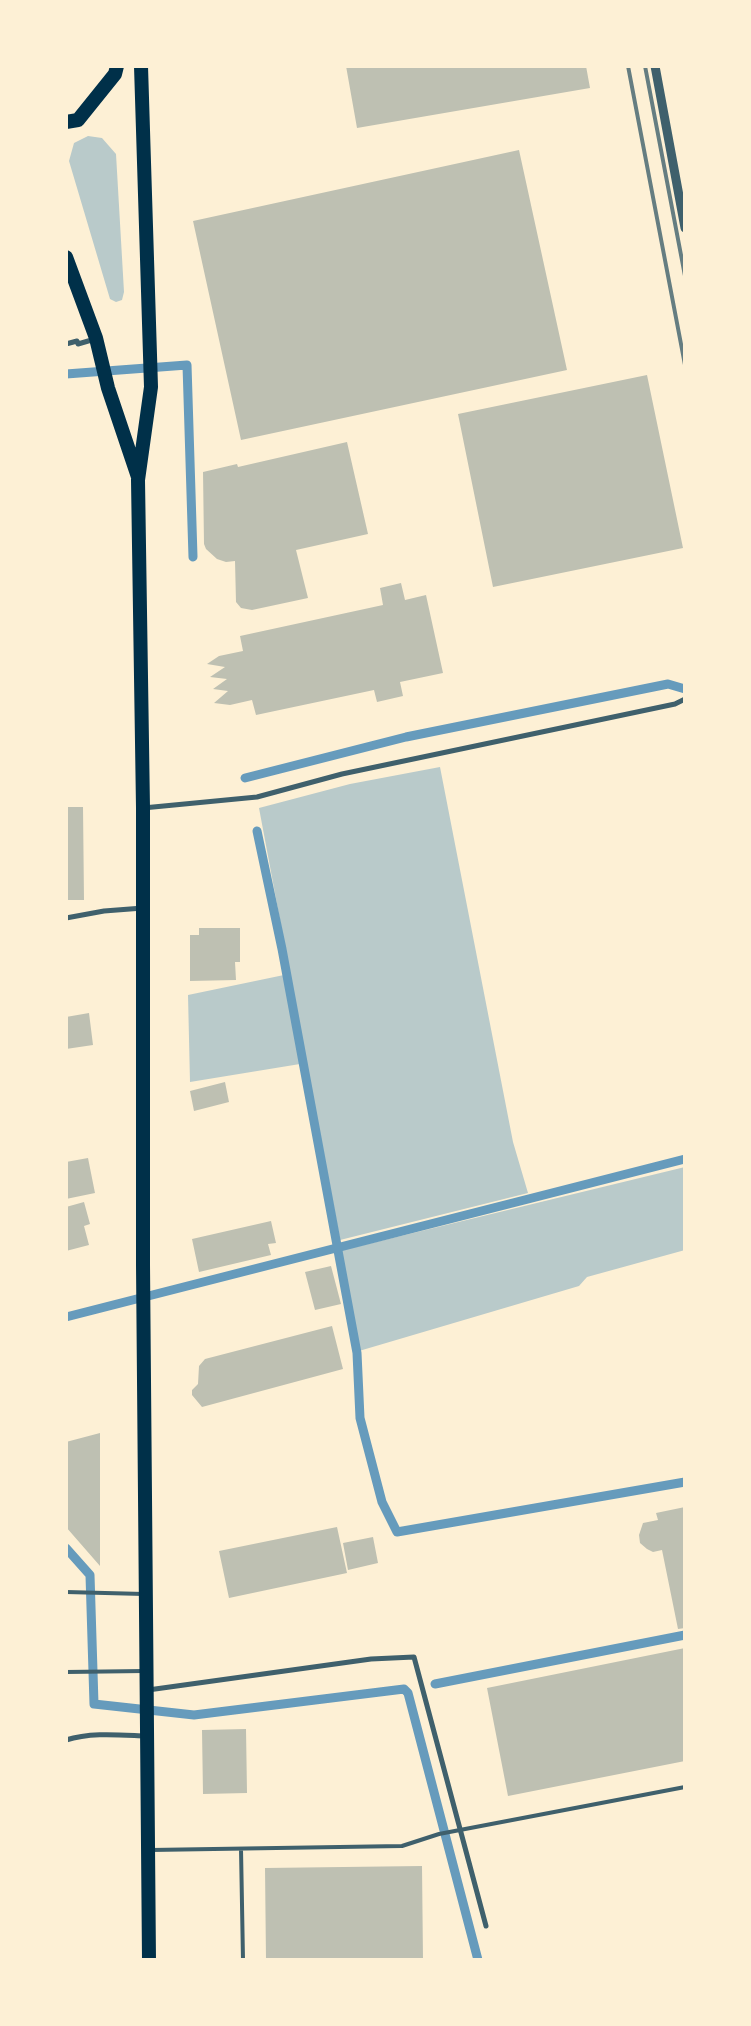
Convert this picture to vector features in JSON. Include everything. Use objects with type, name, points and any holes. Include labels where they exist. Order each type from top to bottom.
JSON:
[{"type":"highway","points":[[66,122],[78,120],[115,74],[117,66]]},
{"type":"highway","points":[[141,66],[151,387],[138,480],[143,808],[144,1310],[149,1960]]},
{"type":"highway","points":[[66,257],[96,338],[108,388],[138,480]]},
{"type":"street","points":[[655,66],[685,228]]},
{"type":"street","points":[[66,344],[77,341],[78,344],[96,338]]},
{"type":"street","points":[[143,808],[257,797],[342,774],[675,704],[684,700]]},
{"type":"street","points":[[66,918],[104,911],[143,908]]},
{"type":"street","points":[[146,1690],[371,1659],[414,1657],[486,1926]]},
{"type":"street","points":[[66,1740],[76,1737],[147,1730]]},
{"type":"lane","points":[[66,1592],[147,1594]]},
{"type":"lane","points":[[66,1672],[147,1671]]},
{"type":"lane","points":[[148,1850],[402,1846],[447,1832],[685,1787]]},
{"type":"lane","points":[[241,1849],[243,1960]]},
{"type":"shaded area","points":[[88,136],[102,138],[116,154],[124,292],[122,300],[116,302],[110,299],[69,161],[74,143]]},
{"type":"shaded area","points":[[440,767],[513,1142],[528,1193],[340,1240],[259,808],[350,784]]},
{"type":"shaded area","points":[[284,975],[300,1064],[190,1082],[188,995]]},
{"type":"shaded area","points":[[685,1167],[685,1250],[587,1277],[579,1286],[359,1351],[339,1251]]},
{"type":"building","points":[[346,66],[586,66],[590,88],[357,128]]},
{"type":"building","points":[[519,150],[567,370],[241,440],[193,221]]},
{"type":"building","points":[[647,375],[683,548],[493,587],[458,414]]},
{"type":"building","points":[[347,442],[368,534],[296,550],[308,598],[252,610],[241,608],[236,602],[235,561],[226,562],[217,559],[206,549],[204,544],[203,472],[237,464],[238,467]]},
{"type":"building","points":[[401,583],[405,600],[426,595],[443,673],[400,682],[403,696],[377,702],[374,690],[256,715],[252,700],[230,705],[214,703],[228,691],[213,689],[227,679],[210,677],[225,667],[207,664],[219,656],[243,651],[240,636],[383,605],[380,588]]},
{"type":"building","points":[[66,807],[83,807],[84,900],[66,900]]},
{"type":"building","points":[[199,928],[240,928],[240,962],[235,962],[236,980],[190,981],[190,935],[199,935]]},
{"type":"building","points":[[89,1013],[93,1045],[66,1049],[66,1017]]},
{"type":"building","points":[[225,1082],[229,1102],[194,1111],[190,1091]]},
{"type":"building","points":[[88,1158],[95,1193],[66,1199],[66,1162]]},
{"type":"building","points":[[84,1202],[90,1224],[84,1226],[89,1245],[66,1251],[66,1207]]},
{"type":"building","points":[[271,1221],[276,1243],[268,1244],[271,1255],[199,1272],[192,1239]]},
{"type":"building","points":[[331,1266],[341,1304],[315,1310],[305,1272]]},
{"type":"building","points":[[332,1326],[343,1369],[202,1407],[192,1395],[192,1390],[198,1384],[199,1366],[205,1359]]},
{"type":"building","points":[[100,1433],[100,1566],[66,1527],[66,1442]]},
{"type":"building","points":[[685,1507],[685,1628],[678,1629],[662,1550],[653,1552],[647,1549],[640,1543],[639,1535],[643,1523],[658,1520],[656,1513]]},
{"type":"building","points":[[337,1527],[347,1573],[229,1598],[219,1551]]},
{"type":"building","points":[[373,1537],[378,1563],[348,1570],[343,1543]]},
{"type":"building","points":[[685,1648],[685,1761],[508,1796],[487,1688]]},
{"type":"building","points":[[246,1729],[247,1793],[203,1794],[202,1730]]},
{"type":"building","points":[[422,1866],[423,1960],[266,1960],[265,1868]]},
{"type":"waterway","points":[[66,374],[187,365],[193,557]]},
{"type":"waterway","points":[[245,778],[406,737],[668,684],[685,689]]},
{"type":"waterway","points":[[257,831],[282,949],[357,1353],[360,1418],[382,1502],[397,1532],[685,1482]]},
{"type":"waterway","points":[[66,1317],[685,1159]]},
{"type":"waterway","points":[[66,1548],[90,1575],[94,1704],[194,1715],[404,1689],[408,1693],[478,1960]]},
{"type":"waterway","points":[[435,1684],[685,1635]]},
{"type":"railway","points":[[628,66],[685,365]]},
{"type":"railway","points":[[645,66],[685,276]]}]
